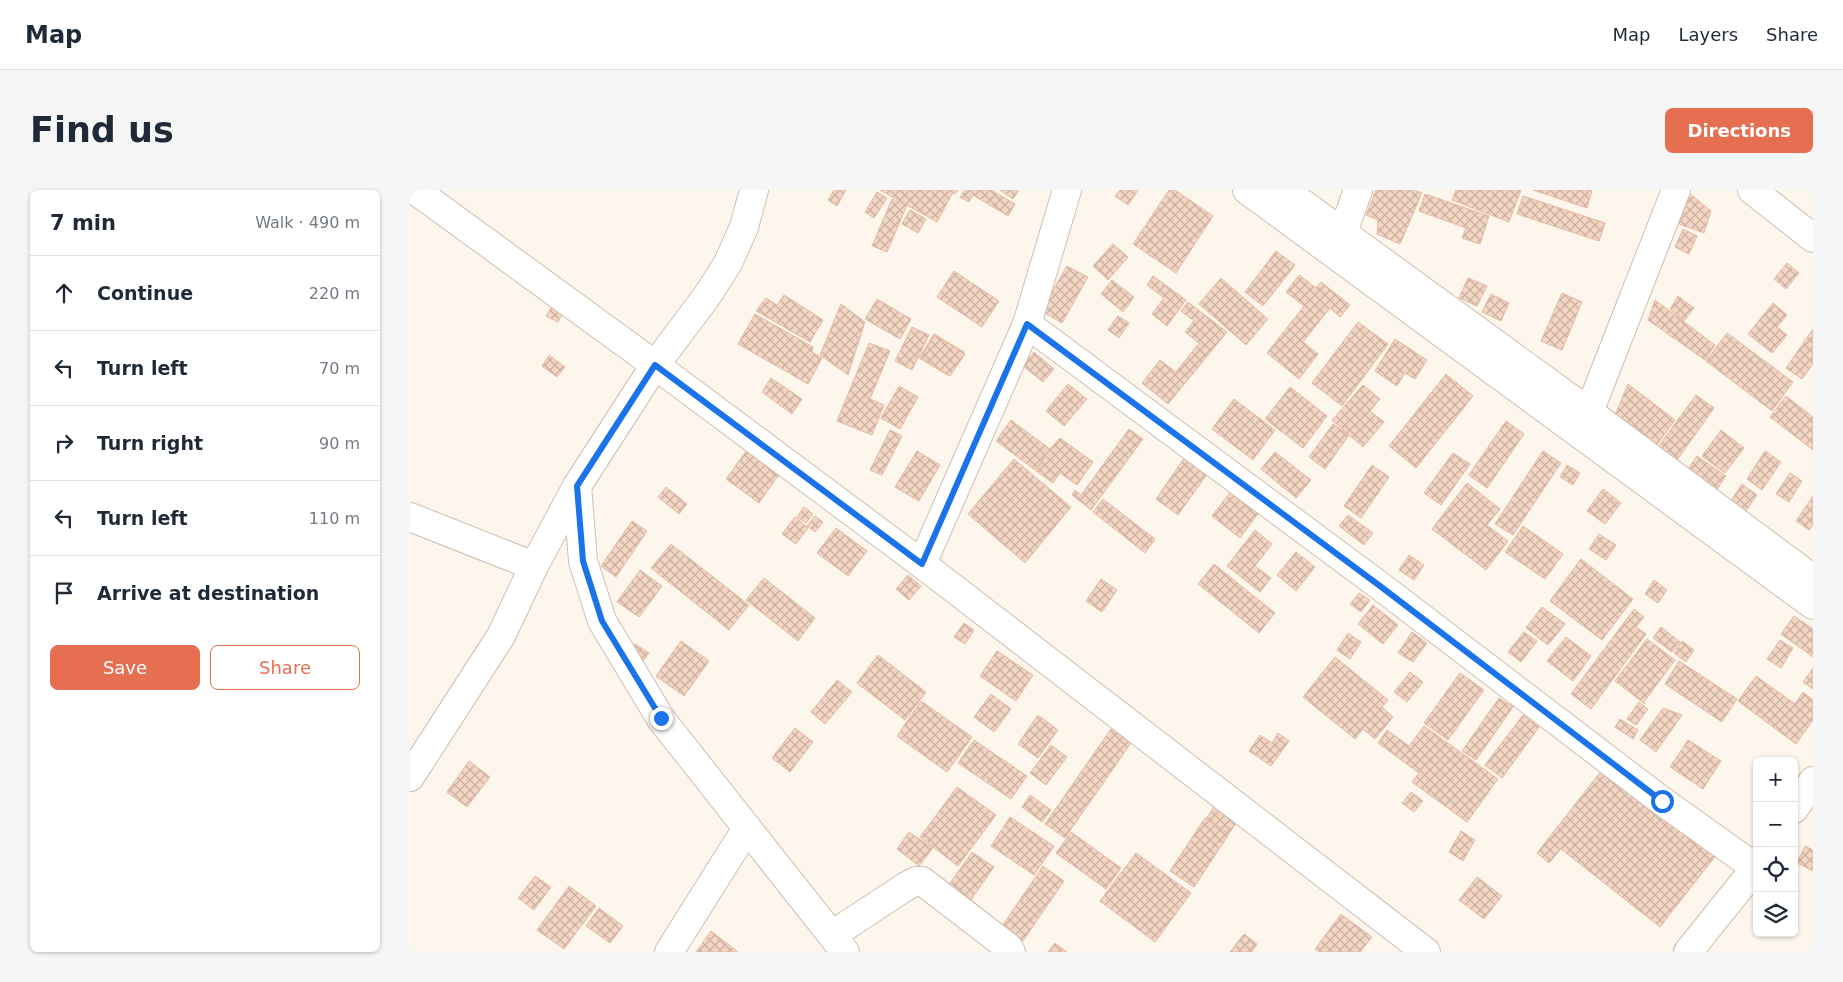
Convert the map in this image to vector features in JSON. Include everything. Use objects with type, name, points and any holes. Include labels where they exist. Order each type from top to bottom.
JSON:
[{"type":"street","points":[[415,190],[655,365],[922,564],[1426,952]]},
{"type":"street","points":[[410,777],[501,636],[534,566],[577,486],[655,365],[707,296],[728,263],[744,227],[754,190]]},
{"type":"street","points":[[922,564],[1027,324],[1067,190]]},
{"type":"street","points":[[1247,190],[1813,605]]},
{"type":"street","points":[[1284,190],[1590,412],[1813,580]]},
{"type":"street","points":[[1343,232],[1358,190]]},
{"type":"street","points":[[1590,412],[1676,190]]},
{"type":"street","points":[[1752,190],[1813,238]]},
{"type":"street","points":[[1027,324],[1380,586],[1662,801],[1753,865]]},
{"type":"street","points":[[577,486],[583,561],[602,621],[661,718],[838,944],[905,887],[916,881],[922,882],[972,918],[1008,947],[1011,952]]},
{"type":"street","points":[[410,517],[534,566]]},
{"type":"street","points":[[1798,804],[1813,781]]},
{"type":"street","points":[[669,952],[747,828]]},
{"type":"street","points":[[1688,952],[1753,871]]},
{"type":"building","points":[[834,190],[846,190],[837,206],[828,200]]},
{"type":"building","points":[[880,190],[958,190],[952,194],[937,222]]},
{"type":"building","points":[[965,190],[991,190],[1015,204],[1008,216],[973,195],[969,202],[960,197]]},
{"type":"building","points":[[1000,190],[1019,190],[1013,199]]},
{"type":"building","points":[[1120,190],[1138,190],[1128,205],[1115,196]]},
{"type":"building","points":[[1169,190],[1175,190],[1213,216],[1176,273],[1133,244]]},
{"type":"building","points":[[1376,190],[1415,190],[1422,193],[1400,244],[1377,234],[1378,220],[1366,215]]},
{"type":"building","points":[[1456,190],[1521,190],[1509,222],[1452,200]]},
{"type":"building","points":[[1533,190],[1589,190],[1592,191],[1587,208]]},
{"type":"building","points":[[877,192],[887,198],[874,218],[865,212]]},
{"type":"building","points":[[1689,193],[1711,211],[1704,233],[1679,224]]},
{"type":"building","points":[[1425,194],[1489,216],[1480,244],[1462,238],[1466,228],[1419,211]]},
{"type":"building","points":[[1523,196],[1605,223],[1599,241],[1517,214]]},
{"type":"building","points":[[892,199],[907,205],[887,252],[872,246]]},
{"type":"building","points":[[910,210],[926,219],[918,233],[902,224]]},
{"type":"building","points":[[1683,229],[1697,236],[1689,254],[1675,247]]},
{"type":"building","points":[[1113,244],[1128,257],[1108,280],[1093,266]]},
{"type":"building","points":[[1276,251],[1295,265],[1263,306],[1245,292]]},
{"type":"building","points":[[1787,263],[1799,273],[1786,289],[1774,279]]},
{"type":"building","points":[[1067,266],[1088,277],[1062,323],[1041,311]]},
{"type":"building","points":[[954,271],[999,301],[982,327],[937,297]]},
{"type":"building","points":[[1299,275],[1316,288],[1321,282],[1350,305],[1340,317],[1330,308],[1303,342],[1318,354],[1299,379],[1267,353],[1304,306],[1286,292]]},
{"type":"building","points":[[1153,276],[1186,300],[1167,326],[1152,314],[1164,298],[1147,285]]},
{"type":"building","points":[[1221,278],[1268,319],[1246,345],[1199,304]]},
{"type":"building","points":[[1468,278],[1487,286],[1477,306],[1459,298]]},
{"type":"building","points":[[1112,280],[1134,297],[1123,312],[1101,294]]},
{"type":"building","points":[[1562,293],[1582,302],[1562,350],[1541,341]]},
{"type":"building","points":[[1491,294],[1509,303],[1501,321],[1482,312]]},
{"type":"building","points":[[784,295],[823,320],[810,342],[756,311],[766,298],[777,305]]},
{"type":"building","points":[[1678,296],[1694,308],[1684,321],[1670,309]]},
{"type":"building","points":[[877,299],[911,319],[900,339],[865,319]]},
{"type":"building","points":[[1655,300],[1715,345],[1705,360],[1648,320]]},
{"type":"building","points":[[1188,302],[1227,332],[1168,404],[1142,383],[1160,360],[1176,372],[1199,343],[1185,332],[1194,321],[1181,311]]},
{"type":"building","points":[[1773,303],[1787,315],[1777,327],[1787,335],[1772,353],[1748,334]]},
{"type":"building","points":[[841,304],[865,322],[848,375],[820,355]]},
{"type":"building","points":[[553,305],[564,311],[558,322],[546,316]]},
{"type":"building","points":[[755,314],[813,347],[812,352],[822,358],[808,384],[738,344]]},
{"type":"building","points":[[1118,316],[1129,323],[1119,338],[1108,330]]},
{"type":"building","points":[[1358,322],[1388,344],[1342,406],[1312,383]]},
{"type":"building","points":[[912,327],[929,335],[912,370],[895,361]]},
{"type":"building","points":[[1813,329],[1813,364],[1802,379],[1786,368]]},
{"type":"building","points":[[1727,333],[1793,382],[1772,411],[1706,361]]},
{"type":"building","points":[[934,334],[964,352],[949,376],[919,358]]},
{"type":"building","points":[[935,335],[965,354],[950,376],[921,357]]},
{"type":"building","points":[[1395,339],[1427,360],[1415,379],[1405,373],[1397,386],[1375,371]]},
{"type":"building","points":[[869,343],[890,351],[870,399],[884,405],[872,435],[837,421]]},
{"type":"building","points":[[1034,352],[1054,369],[1043,382],[1023,366]]},
{"type":"building","points":[[549,355],[565,367],[557,377],[542,366]]},
{"type":"building","points":[[1446,374],[1473,396],[1416,468],[1389,446]]},
{"type":"building","points":[[771,378],[802,399],[792,414],[762,392]]},
{"type":"building","points":[[1068,384],[1087,399],[1064,426],[1046,411]]},
{"type":"building","points":[[1628,384],[1675,420],[1656,446],[1615,415]]},
{"type":"building","points":[[1363,385],[1380,399],[1370,411],[1384,422],[1363,447],[1332,420]]},
{"type":"building","points":[[899,386],[918,397],[900,429],[881,418]]},
{"type":"building","points":[[1290,387],[1327,416],[1303,448],[1265,419]]},
{"type":"building","points":[[1696,395],[1714,408],[1677,460],[1658,447]]},
{"type":"building","points":[[1786,396],[1813,417],[1813,450],[1770,417]]},
{"type":"building","points":[[1234,399],[1275,430],[1253,460],[1212,429]]},
{"type":"building","points":[[1011,420],[1050,449],[1035,470],[996,441]]},
{"type":"building","points":[[1506,421],[1524,434],[1487,488],[1469,475]]},
{"type":"building","points":[[1333,424],[1349,435],[1325,469],[1309,457]]},
{"type":"building","points":[[1129,429],[1143,439],[1091,510],[1072,495],[1075,490],[1081,495]]},
{"type":"building","points":[[890,430],[902,436],[882,475],[870,470]]},
{"type":"building","points":[[1721,430],[1744,448],[1725,473],[1702,456]]},
{"type":"building","points":[[1060,438],[1093,462],[1077,485],[1060,473],[1053,483],[1036,471],[1050,449]]},
{"type":"building","points":[[749,447],[782,470],[759,503],[726,479]]},
{"type":"building","points":[[917,451],[940,465],[919,501],[895,487]]},
{"type":"building","points":[[1543,451],[1561,463],[1513,535],[1495,524]]},
{"type":"building","points":[[1765,451],[1781,462],[1762,490],[1747,479]]},
{"type":"building","points":[[1275,452],[1311,480],[1296,498],[1261,469]]},
{"type":"building","points":[[1453,453],[1470,464],[1441,505],[1424,493]]},
{"type":"building","points":[[1187,454],[1210,470],[1178,515],[1156,499]]},
{"type":"building","points":[[1697,456],[1726,476],[1715,492],[1686,472]]},
{"type":"building","points":[[1014,459],[1071,507],[1025,563],[968,514]]},
{"type":"building","points":[[1372,465],[1389,477],[1361,518],[1344,506]]},
{"type":"building","points":[[1567,465],[1580,473],[1573,485],[1560,477]]},
{"type":"building","points":[[1790,473],[1802,481],[1789,502],[1776,494]]},
{"type":"building","points":[[1467,483],[1500,509],[1487,525],[1508,541],[1486,570],[1432,529]]},
{"type":"building","points":[[1742,484],[1757,495],[1741,518],[1726,508]]},
{"type":"building","points":[[666,487],[687,504],[679,514],[658,497]]},
{"type":"building","points":[[1603,489],[1621,503],[1605,524],[1587,511]]},
{"type":"building","points":[[1232,490],[1260,511],[1240,538],[1212,516]]},
{"type":"building","points":[[1813,496],[1813,525],[1809,530],[1796,521]]},
{"type":"building","points":[[1103,499],[1155,539],[1145,553],[1093,512]]},
{"type":"building","points":[[804,507],[813,514],[806,523],[797,517]]},
{"type":"building","points":[[1348,515],[1373,533],[1364,545],[1339,526]]},
{"type":"building","points":[[815,516],[823,522],[815,532],[807,526]]},
{"type":"building","points":[[795,517],[808,528],[796,544],[782,534]]},
{"type":"building","points":[[632,521],[647,531],[616,577],[601,566]]},
{"type":"building","points":[[1523,526],[1563,554],[1545,579],[1505,552]]},
{"type":"building","points":[[836,528],[867,551],[848,576],[817,553]]},
{"type":"building","points":[[1255,530],[1272,544],[1255,566],[1271,578],[1260,592],[1227,566]]},
{"type":"building","points":[[1599,534],[1616,545],[1606,560],[1589,549]]},
{"type":"building","points":[[671,544],[749,605],[729,630],[651,568]]},
{"type":"building","points":[[1296,552],[1315,567],[1296,591],[1277,575]]},
{"type":"building","points":[[1409,555],[1424,565],[1414,580],[1399,570]]},
{"type":"building","points":[[1581,559],[1633,599],[1602,640],[1550,601]]},
{"type":"building","points":[[1214,564],[1275,613],[1259,633],[1198,584]]},
{"type":"building","points":[[640,570],[662,586],[639,617],[617,602]]},
{"type":"building","points":[[908,575],[921,586],[909,600],[896,589]]},
{"type":"building","points":[[764,578],[815,618],[798,641],[746,600]]},
{"type":"building","points":[[1101,579],[1117,590],[1102,612],[1086,601]]},
{"type":"building","points":[[1654,580],[1667,590],[1658,603],[1645,594]]},
{"type":"building","points":[[1359,593],[1370,600],[1361,612],[1350,604]]},
{"type":"building","points":[[1373,605],[1398,625],[1383,644],[1358,624]]},
{"type":"building","points":[[1542,607],[1565,624],[1548,645],[1526,628]]},
{"type":"building","points":[[1634,609],[1644,617],[1636,627],[1646,634],[1591,709],[1571,694]]},
{"type":"building","points":[[1794,616],[1813,629],[1813,657],[1781,634]]},
{"type":"building","points":[[964,623],[974,630],[965,644],[954,637]]},
{"type":"building","points":[[1661,627],[1680,642],[1672,652],[1653,638]]},
{"type":"building","points":[[1412,632],[1427,643],[1413,662],[1398,653]]},
{"type":"building","points":[[1524,632],[1537,641],[1521,662],[1508,652]]},
{"type":"building","points":[[1348,633],[1361,642],[1350,659],[1337,650]]},
{"type":"building","points":[[1566,637],[1591,656],[1573,681],[1547,661]]},
{"type":"building","points":[[1647,639],[1675,660],[1644,702],[1645,704],[1615,681]]},
{"type":"building","points":[[1780,640],[1793,648],[1781,668],[1767,659]]},
{"type":"building","points":[[681,641],[709,661],[684,696],[656,676]]},
{"type":"building","points":[[1682,641],[1694,650],[1686,662],[1674,653]]},
{"type":"building","points":[[635,644],[649,653],[641,664],[627,655]]},
{"type":"building","points":[[997,651],[1033,675],[1016,701],[980,676]]},
{"type":"building","points":[[878,655],[926,692],[905,720],[857,683]]},
{"type":"building","points":[[1335,657],[1388,700],[1382,707],[1393,717],[1375,739],[1363,729],[1355,739],[1303,697]]},
{"type":"building","points":[[1679,661],[1737,699],[1722,722],[1665,684]]},
{"type":"building","points":[[1813,668],[1813,689],[1803,682]]},
{"type":"building","points":[[1410,672],[1423,682],[1407,702],[1394,692]]},
{"type":"building","points":[[1460,673],[1484,690],[1448,740],[1424,723]]},
{"type":"building","points":[[1756,676],[1795,704],[1803,692],[1813,700],[1813,720],[1796,744],[1738,701]]},
{"type":"building","points":[[837,680],[852,692],[825,724],[811,712]]},
{"type":"building","points":[[991,694],[1011,709],[994,732],[974,717]]},
{"type":"building","points":[[1499,698],[1513,707],[1476,760],[1462,751]]},
{"type":"building","points":[[921,701],[972,737],[947,772],[897,736]]},
{"type":"building","points":[[1639,702],[1648,709],[1636,725],[1627,719]]},
{"type":"building","points":[[1663,708],[1682,715],[1656,752],[1640,740]]},
{"type":"building","points":[[1038,715],[1058,730],[1038,758],[1018,744]]},
{"type":"building","points":[[1523,715],[1539,727],[1502,778],[1485,765]]},
{"type":"building","points":[[1620,719],[1638,730],[1633,739],[1615,727]]},
{"type":"building","points":[[1424,726],[1498,779],[1467,822],[1412,782],[1419,773],[1378,743],[1387,730],[1409,746]]},
{"type":"building","points":[[795,728],[813,742],[790,772],[772,758]]},
{"type":"building","points":[[1111,729],[1131,743],[1065,838],[1045,824]]},
{"type":"building","points":[[1278,733],[1289,741],[1271,766],[1249,751],[1260,735],[1272,743]]},
{"type":"building","points":[[974,740],[1027,776],[1011,799],[958,763]]},
{"type":"building","points":[[1688,740],[1721,761],[1703,789],[1670,767]]},
{"type":"building","points":[[1051,745],[1067,757],[1046,785],[1030,773]]},
{"type":"building","points":[[469,761],[490,777],[467,807],[447,792]]},
{"type":"building","points":[[1605,766],[1717,854],[1660,927],[1561,849],[1549,863],[1537,853]]},
{"type":"building","points":[[957,787],[996,815],[958,866],[920,837]]},
{"type":"building","points":[[1411,792],[1423,801],[1414,812],[1402,803]]},
{"type":"building","points":[[1030,795],[1051,810],[1042,822],[1022,807]]},
{"type":"building","points":[[1214,807],[1237,822],[1193,886],[1171,871]]},
{"type":"building","points":[[1010,817],[1054,846],[1034,875],[991,846]]},
{"type":"building","points":[[1205,818],[1229,834],[1194,887],[1170,871]]},
{"type":"building","points":[[1461,831],[1475,840],[1463,861],[1449,852]]},
{"type":"building","points":[[909,832],[933,848],[919,866],[897,849]]},
{"type":"building","points":[[1071,832],[1121,868],[1106,889],[1056,853]]},
{"type":"building","points":[[1805,846],[1813,850],[1813,871],[1798,864]]},
{"type":"building","points":[[972,852],[994,867],[968,904],[946,889]]},
{"type":"building","points":[[1136,853],[1191,893],[1155,942],[1100,901]]},
{"type":"building","points":[[1043,866],[1064,881],[1023,941],[1002,926]]},
{"type":"building","points":[[535,876],[551,887],[534,910],[518,898]]},
{"type":"building","points":[[1477,877],[1502,896],[1484,919],[1459,900]]},
{"type":"building","points":[[569,886],[596,906],[564,949],[537,930]]},
{"type":"building","points":[[599,908],[623,926],[610,943],[586,926]]},
{"type":"building","points":[[1341,914],[1372,937],[1360,952],[1319,952],[1315,949]]},
{"type":"building","points":[[711,931],[738,952],[696,952]]},
{"type":"building","points":[[1244,934],[1257,944],[1252,952],[1230,952]]},
{"type":"building","points":[[1055,943],[1067,952],[1048,952]]},
{"type":"route","points":[[661,718],[602,621],[583,561],[577,486],[655,365],[922,564],[1027,324],[1380,586],[1662,801]]}]
